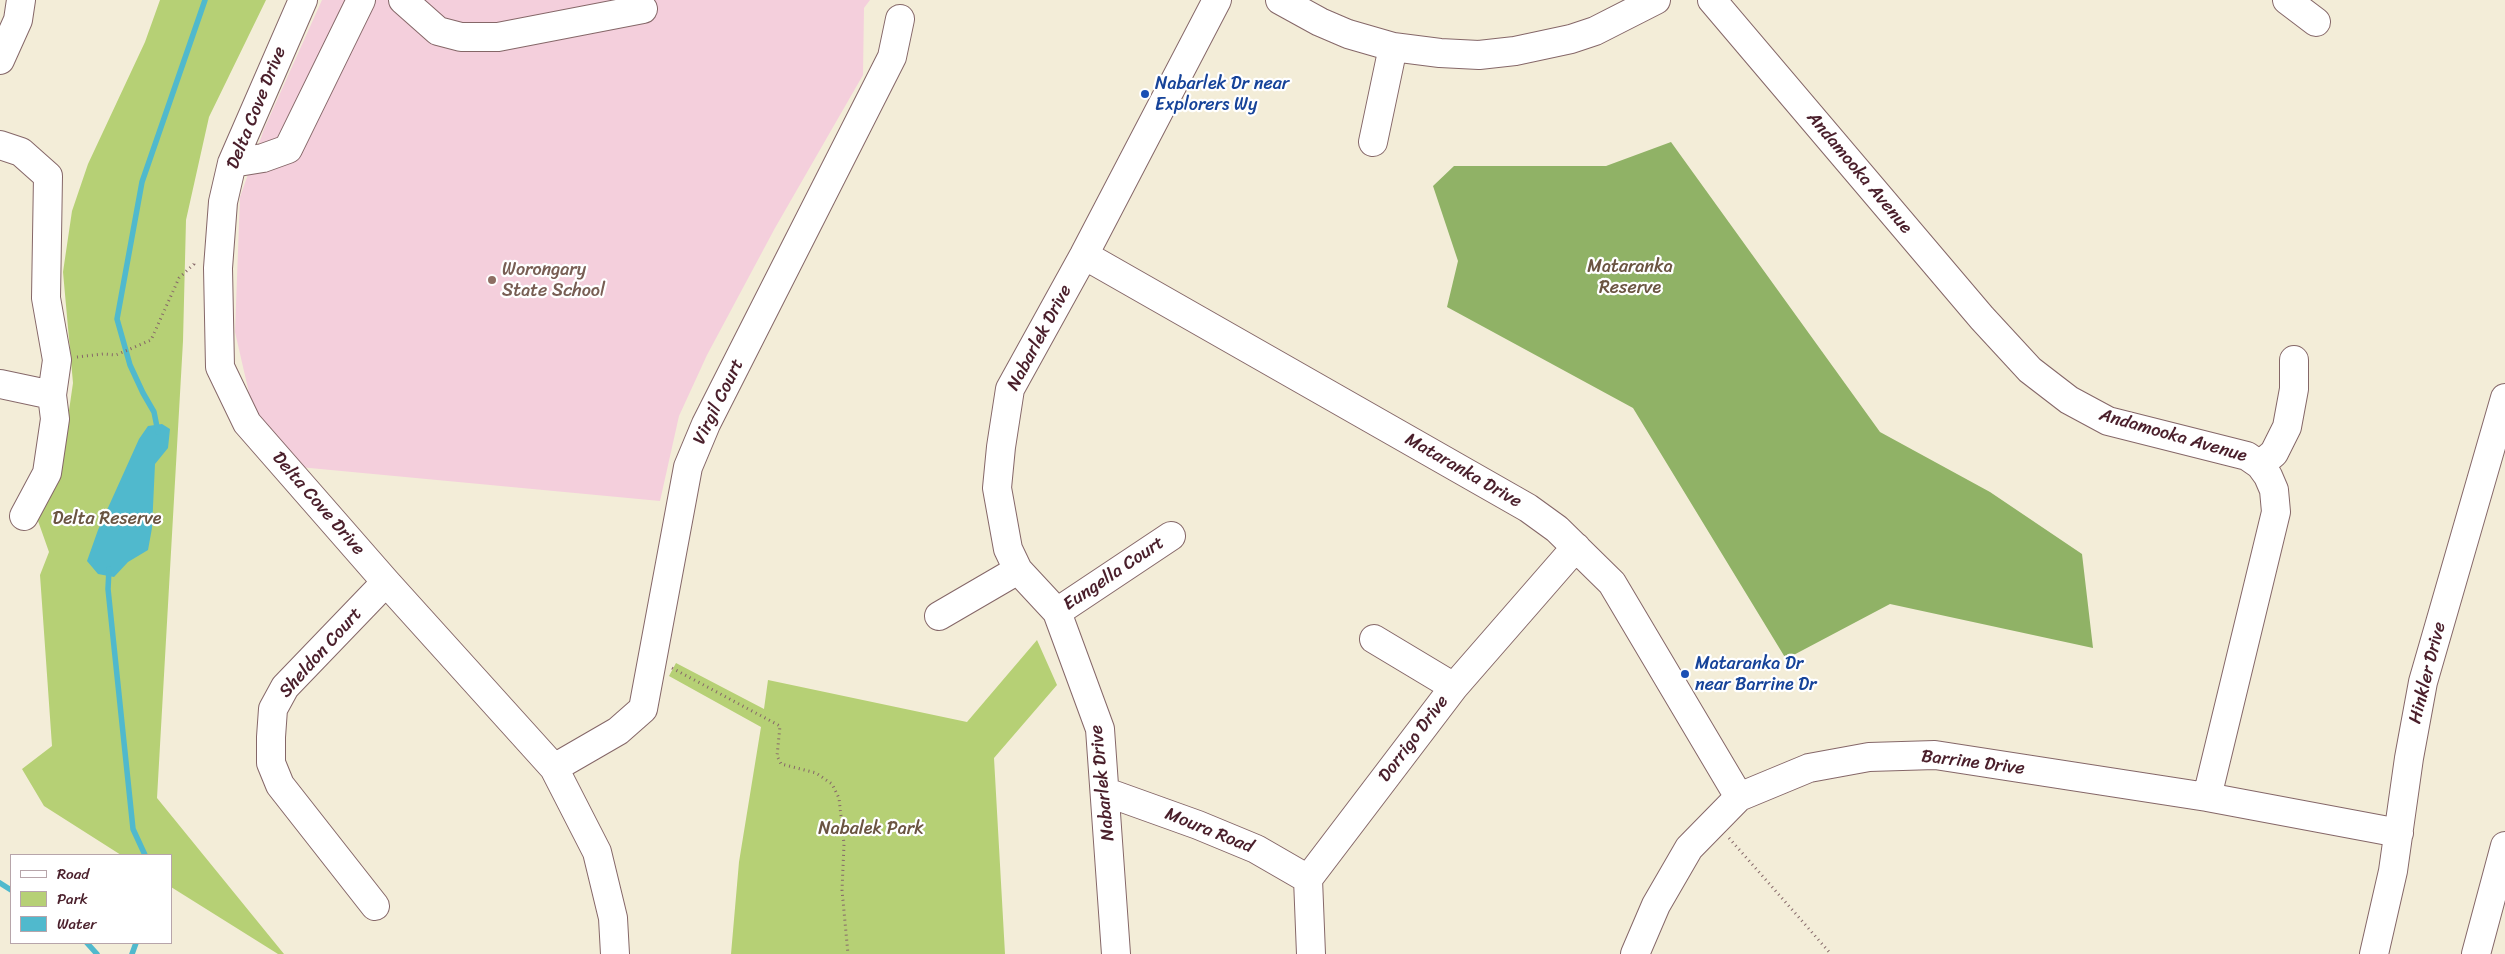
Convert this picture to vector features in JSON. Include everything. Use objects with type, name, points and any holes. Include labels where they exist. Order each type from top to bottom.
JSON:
[{"type":"main road","points":[[0,60],[18,20],[21,0]]},
{"type":"main road","name":"Delta Cove Drive","points":[[303,0],[232,163],[223,202],[218,268],[220,367],[247,423],[386,582],[554,768],[597,852],[614,918],[615,954]]},
{"type":"main road","points":[[232,163],[263,158],[288,149],[361,0]]},
{"type":"main road","points":[[403,0],[438,31],[461,37],[498,37],[643,9]]},
{"type":"main road","name":"Nabarlek Drive","points":[[1116,954],[1106,792],[1100,729],[1057,612],[1018,570],[1008,549],[997,488],[1010,389],[1084,255],[1217,0]]},
{"type":"main road","points":[[1280,0],[1320,22],[1348,34],[1393,47],[1440,53],[1479,55],[1542,47],[1594,31],[1656,0]]},
{"type":"main road","name":"Andamooka Avenue","points":[[1712,0],[1982,318],[2030,370],[2069,400],[2108,421],[2234,453],[2254,460],[2260,465],[2274,490],[2276,512],[2207,797]]},
{"type":"main road","points":[[2287,0],[2316,22]]},
{"type":"main road","name":"Virgil Court","points":[[554,768],[618,731],[643,709],[688,467],[706,424],[892,57],[900,20]]},
{"type":"main road","points":[[1372,142],[1393,47]]},
{"type":"main road","points":[[0,145],[20,152],[48,176],[46,298],[57,360],[52,396],[55,419],[47,473],[24,516]]},
{"type":"main road","name":"Mataranka Drive","points":[[1084,255],[1528,508],[1557,529],[1612,584],[1739,797]]},
{"type":"main road","points":[[2260,465],[2274,453],[2287,427],[2294,389],[2294,360]]},
{"type":"main road","points":[[0,384],[52,396]]},
{"type":"main road","name":"Hinkler Drive","points":[[2374,954],[2385,910],[2399,833],[2409,758],[2423,682],[2505,398]]},
{"type":"main road","name":"Eungella Court","points":[[1057,612],[1171,536]]},
{"type":"main road","name":"Dorrigo Drive","points":[[1308,879],[1454,687],[1576,547]]},
{"type":"main road","points":[[939,616],[1018,570]]},
{"type":"main road","name":"Sheldon Court","points":[[376,906],[280,784],[270,763],[273,709],[285,687],[386,582]]},
{"type":"main road","points":[[1374,639],[1454,687]]},
{"type":"main road","name":"Barrine Drive","points":[[1635,954],[1656,905],[1689,848],[1739,797],[1809,768],[1869,757],[1935,756],[2207,797],[2399,833]]},
{"type":"main road","name":"Moura Road","points":[[1106,792],[1198,825],[1256,849],[1308,879]]},
{"type":"main road","points":[[2476,954],[2505,846]]},
{"type":"main road","points":[[1308,879],[1311,954]]},
{"type":"path","points":[[57,360],[103,354],[116,355],[151,340],[179,278],[194,264],[195,255]]},
{"type":"path","points":[[654,658],[780,726],[777,756],[781,764],[816,773],[832,784],[839,798],[844,844],[842,890],[848,954]]},
{"type":"path","points":[[1715,822],[1831,954]]},
{"type":"shaded area","name":"Worongary State School","points":[[322,0],[870,0],[864,8],[863,75],[775,228],[707,355],[679,416],[660,501],[299,467],[252,406],[235,332],[240,197],[264,129]]},
{"type":"green space","name":"Delta Reserve","points":[[160,0],[266,0],[209,117],[186,220],[183,341],[157,798],[284,954],[278,954],[172,888],[172,854],[119,854],[44,806],[22,769],[52,746],[40,575],[49,552],[37,518],[62,459],[73,383],[63,272],[72,211],[88,164],[145,42]]},
{"type":"green space","name":"Mataranka Reserve","points":[[1671,142],[1880,432],[1990,492],[2082,554],[2093,648],[1890,604],[1786,659],[1633,408],[1447,307],[1458,261],[1433,186],[1454,166],[1606,166]]},
{"type":"green space","name":"Nabalek Park","points":[[1037,640],[1057,685],[994,758],[1005,954],[731,954],[739,862],[761,727],[669,676],[676,663],[764,709],[768,680],[967,722]]},
{"type":"water","points":[[162,424],[170,429],[168,448],[155,464],[152,528],[148,550],[128,562],[114,577],[98,574],[87,561],[98,530],[139,439],[148,426]]},
{"type":"waterway","points":[[158,432],[154,412],[130,365],[117,319],[142,182],[205,0]]},
{"type":"waterway","points":[[109,569],[108,589],[133,829],[145,854]]},
{"type":"waterway","points":[[0,883],[10,889]]},
{"type":"waterway","points":[[88,944],[97,954]]},
{"type":"waterway","points":[[132,954],[136,944]]},
{"type":"place","name":"Nabarlek Dr near Explorers Wy","points":[[1145,94]]},
{"type":"place","name":"Worongary State School","points":[[492,280]]},
{"type":"place","name":"Mataranka Dr near Barrine Dr","points":[[1685,674]]}]
